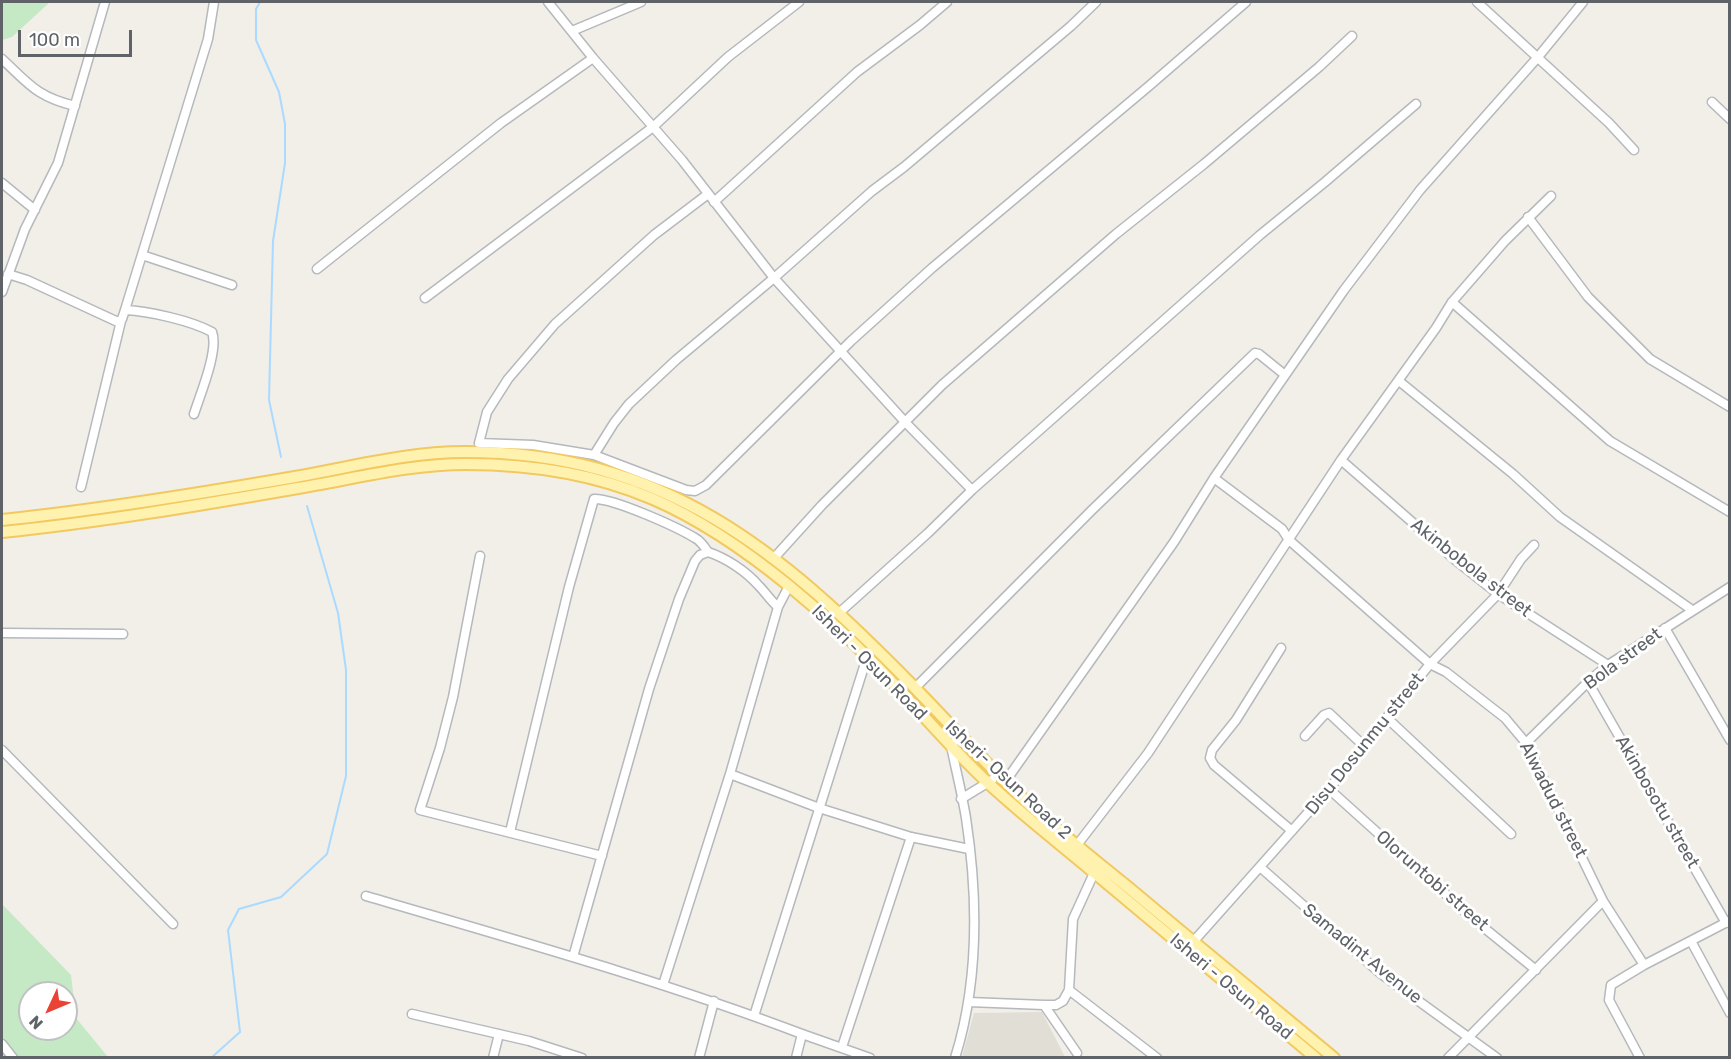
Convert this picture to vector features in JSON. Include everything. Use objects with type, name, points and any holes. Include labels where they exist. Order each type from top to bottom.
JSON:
[{"type":"main road","name":"Isheri- Osun Road 2","points":[[2,520],[194,494],[408,456],[463,452],[514,454],[566,461],[615,472],[706,512],[774,558],[839,613],[1002,778],[1077,845],[1334,1058]]},
{"type":"main road","name":"Isheri - Osun Road","points":[[2,532],[196,506],[410,468],[463,464],[543,470],[612,484],[655,500],[736,546],[789,586],[867,657],[988,783],[1316,1058]]},
{"type":"street","points":[[2,291],[25,229],[58,163],[105,2]]},
{"type":"street","points":[[81,487],[121,321],[208,39],[214,2]]},
{"type":"street","points":[[548,2],[708,194],[774,278],[906,423],[972,490]]},
{"type":"street","points":[[572,31],[641,2]]},
{"type":"street","points":[[425,298],[653,127],[728,57],[800,2]]},
{"type":"street","points":[[714,202],[857,72],[947,2]]},
{"type":"street","points":[[594,455],[629,404],[676,360],[774,278],[872,191],[950,129],[1071,26],[1096,2]]},
{"type":"street","points":[[708,194],[654,235],[555,324],[508,379],[487,412],[479,443],[533,445],[594,455],[686,490],[695,491],[706,485],[840,351],[932,267],[1246,2]]},
{"type":"street","points":[[1476,2],[1539,57],[1609,123],[1634,150]]},
{"type":"street","points":[[962,799],[988,783],[1002,778],[1174,543],[1214,478],[1344,290],[1420,190],[1539,57],[1582,2]]},
{"type":"street","points":[[774,558],[822,505],[951,377],[1116,234],[1204,164],[1319,67],[1352,36]]},
{"type":"street","points":[[317,269],[501,123],[593,58]]},
{"type":"street","points":[[2,59],[41,95],[53,101],[75,106]]},
{"type":"street","points":[[1712,102],[1730,120]]},
{"type":"street","points":[[839,613],[972,490],[1260,235],[1416,104]]},
{"type":"street","points":[[2,183],[35,210]]},
{"type":"street","points":[[1077,845],[1148,753],[1341,460],[1452,302],[1483,265],[1551,195]]},
{"type":"street","points":[[1528,217],[1588,297],[1650,359],[1730,406]]},
{"type":"street","points":[[142,255],[232,285]]},
{"type":"street","points":[[8,274],[27,280],[118,322],[121,321]]},
{"type":"street","points":[[1452,302],[1610,441],[1730,513]]},
{"type":"street","points":[[125,310],[156,314],[212,332],[214,338],[210,360],[194,414]]},
{"type":"street","points":[[915,688],[1092,510],[1251,356],[1258,354],[1285,375]]},
{"type":"street","points":[[1398,381],[1513,474],[1560,517],[1692,610]]},
{"type":"street","name":"Akinbobola street","points":[[1341,460],[1498,594],[1608,665]]},
{"type":"street","name":"Alwadud street","points":[[1214,478],[1282,529],[1289,540],[1430,664],[1446,672],[1505,718],[1526,743],[1603,901],[1644,965]]},
{"type":"street","points":[[510,832],[569,587],[594,499],[631,510],[697,539],[708,552],[739,568],[751,578],[768,599],[778,607]]},
{"type":"street","name":"Disu Dosunmu street","points":[[1193,942],[1329,789],[1430,664],[1498,594],[1534,544]]},
{"type":"street","points":[[573,957],[649,689],[679,598],[695,561],[700,555],[708,552]]},
{"type":"street","points":[[480,556],[453,697],[440,748],[420,808],[422,812],[602,856]]},
{"type":"street","points":[[663,985],[730,774],[778,607],[789,586]]},
{"type":"street","name":"Bola street","points":[[1526,743],[1608,665],[1730,587]]},
{"type":"street","points":[[1665,628],[1730,740]]},
{"type":"street","points":[[2,633],[123,634]]},
{"type":"street","points":[[1281,648],[1236,720],[1212,750],[1210,758],[1214,765],[1292,831]]},
{"type":"street","points":[[754,1016],[867,657]]},
{"type":"street","name":"Akinbosotu street","points":[[1588,682],[1728,922]]},
{"type":"street","points":[[1305,736],[1324,715],[1329,713],[1364,746]]},
{"type":"street","points":[[1387,717],[1511,834]]},
{"type":"street","points":[[954,1058],[969,1002],[974,943],[973,883],[962,799],[951,746],[959,736]]},
{"type":"street","points":[[2,750],[172,924]]},
{"type":"street","points":[[730,774],[819,808],[911,837],[969,849]]},
{"type":"street","name":"Oloruntobi street","points":[[1329,789],[1472,918],[1536,970]]},
{"type":"street","points":[[842,1047],[911,837]]},
{"type":"street","name":"Samadint Avenue","points":[[1260,867],[1380,972],[1497,1058]]},
{"type":"street","points":[[969,1002],[1056,1005],[1063,1001],[1069,990],[1073,919],[1094,873]]},
{"type":"street","points":[[366,896],[714,1001],[870,1058]]},
{"type":"street","points":[[1448,1058],[1603,901]]},
{"type":"street","points":[[1640,1058],[1612,1006],[1608,993],[1611,985],[1644,965],[1728,922]]},
{"type":"street","points":[[1691,941],[1730,1013]]},
{"type":"street","points":[[1069,990],[1157,1058]]},
{"type":"street","points":[[699,1058],[714,1001]]},
{"type":"street","points":[[1044,1005],[1077,1053]]},
{"type":"street","points":[[412,1014],[499,1034],[582,1058]]},
{"type":"street","points":[[493,1058],[499,1034]]},
{"type":"street","points":[[796,1058],[802,1034]]},
{"type":"street","points":[[2,1044],[13,1058]]},
{"type":"shaded area","points":[[1042,1012],[1065,1057],[962,1057],[974,1013]]},
{"type":"green space","points":[[2,2],[50,2],[12,37],[2,40]]},
{"type":"green space","points":[[2,904],[71,975],[72,981],[18,981],[18,1041],[78,1041],[78,1020],[108,1057],[2,1057]]},
{"type":"waterway","points":[[260,2],[256,9],[256,40],[279,92],[285,124],[285,163],[273,241],[269,400],[281,457]]},
{"type":"waterway","points":[[211,1058],[240,1032],[228,930],[239,909],[281,897],[327,854],[346,776],[346,670],[338,613],[307,506]]}]
